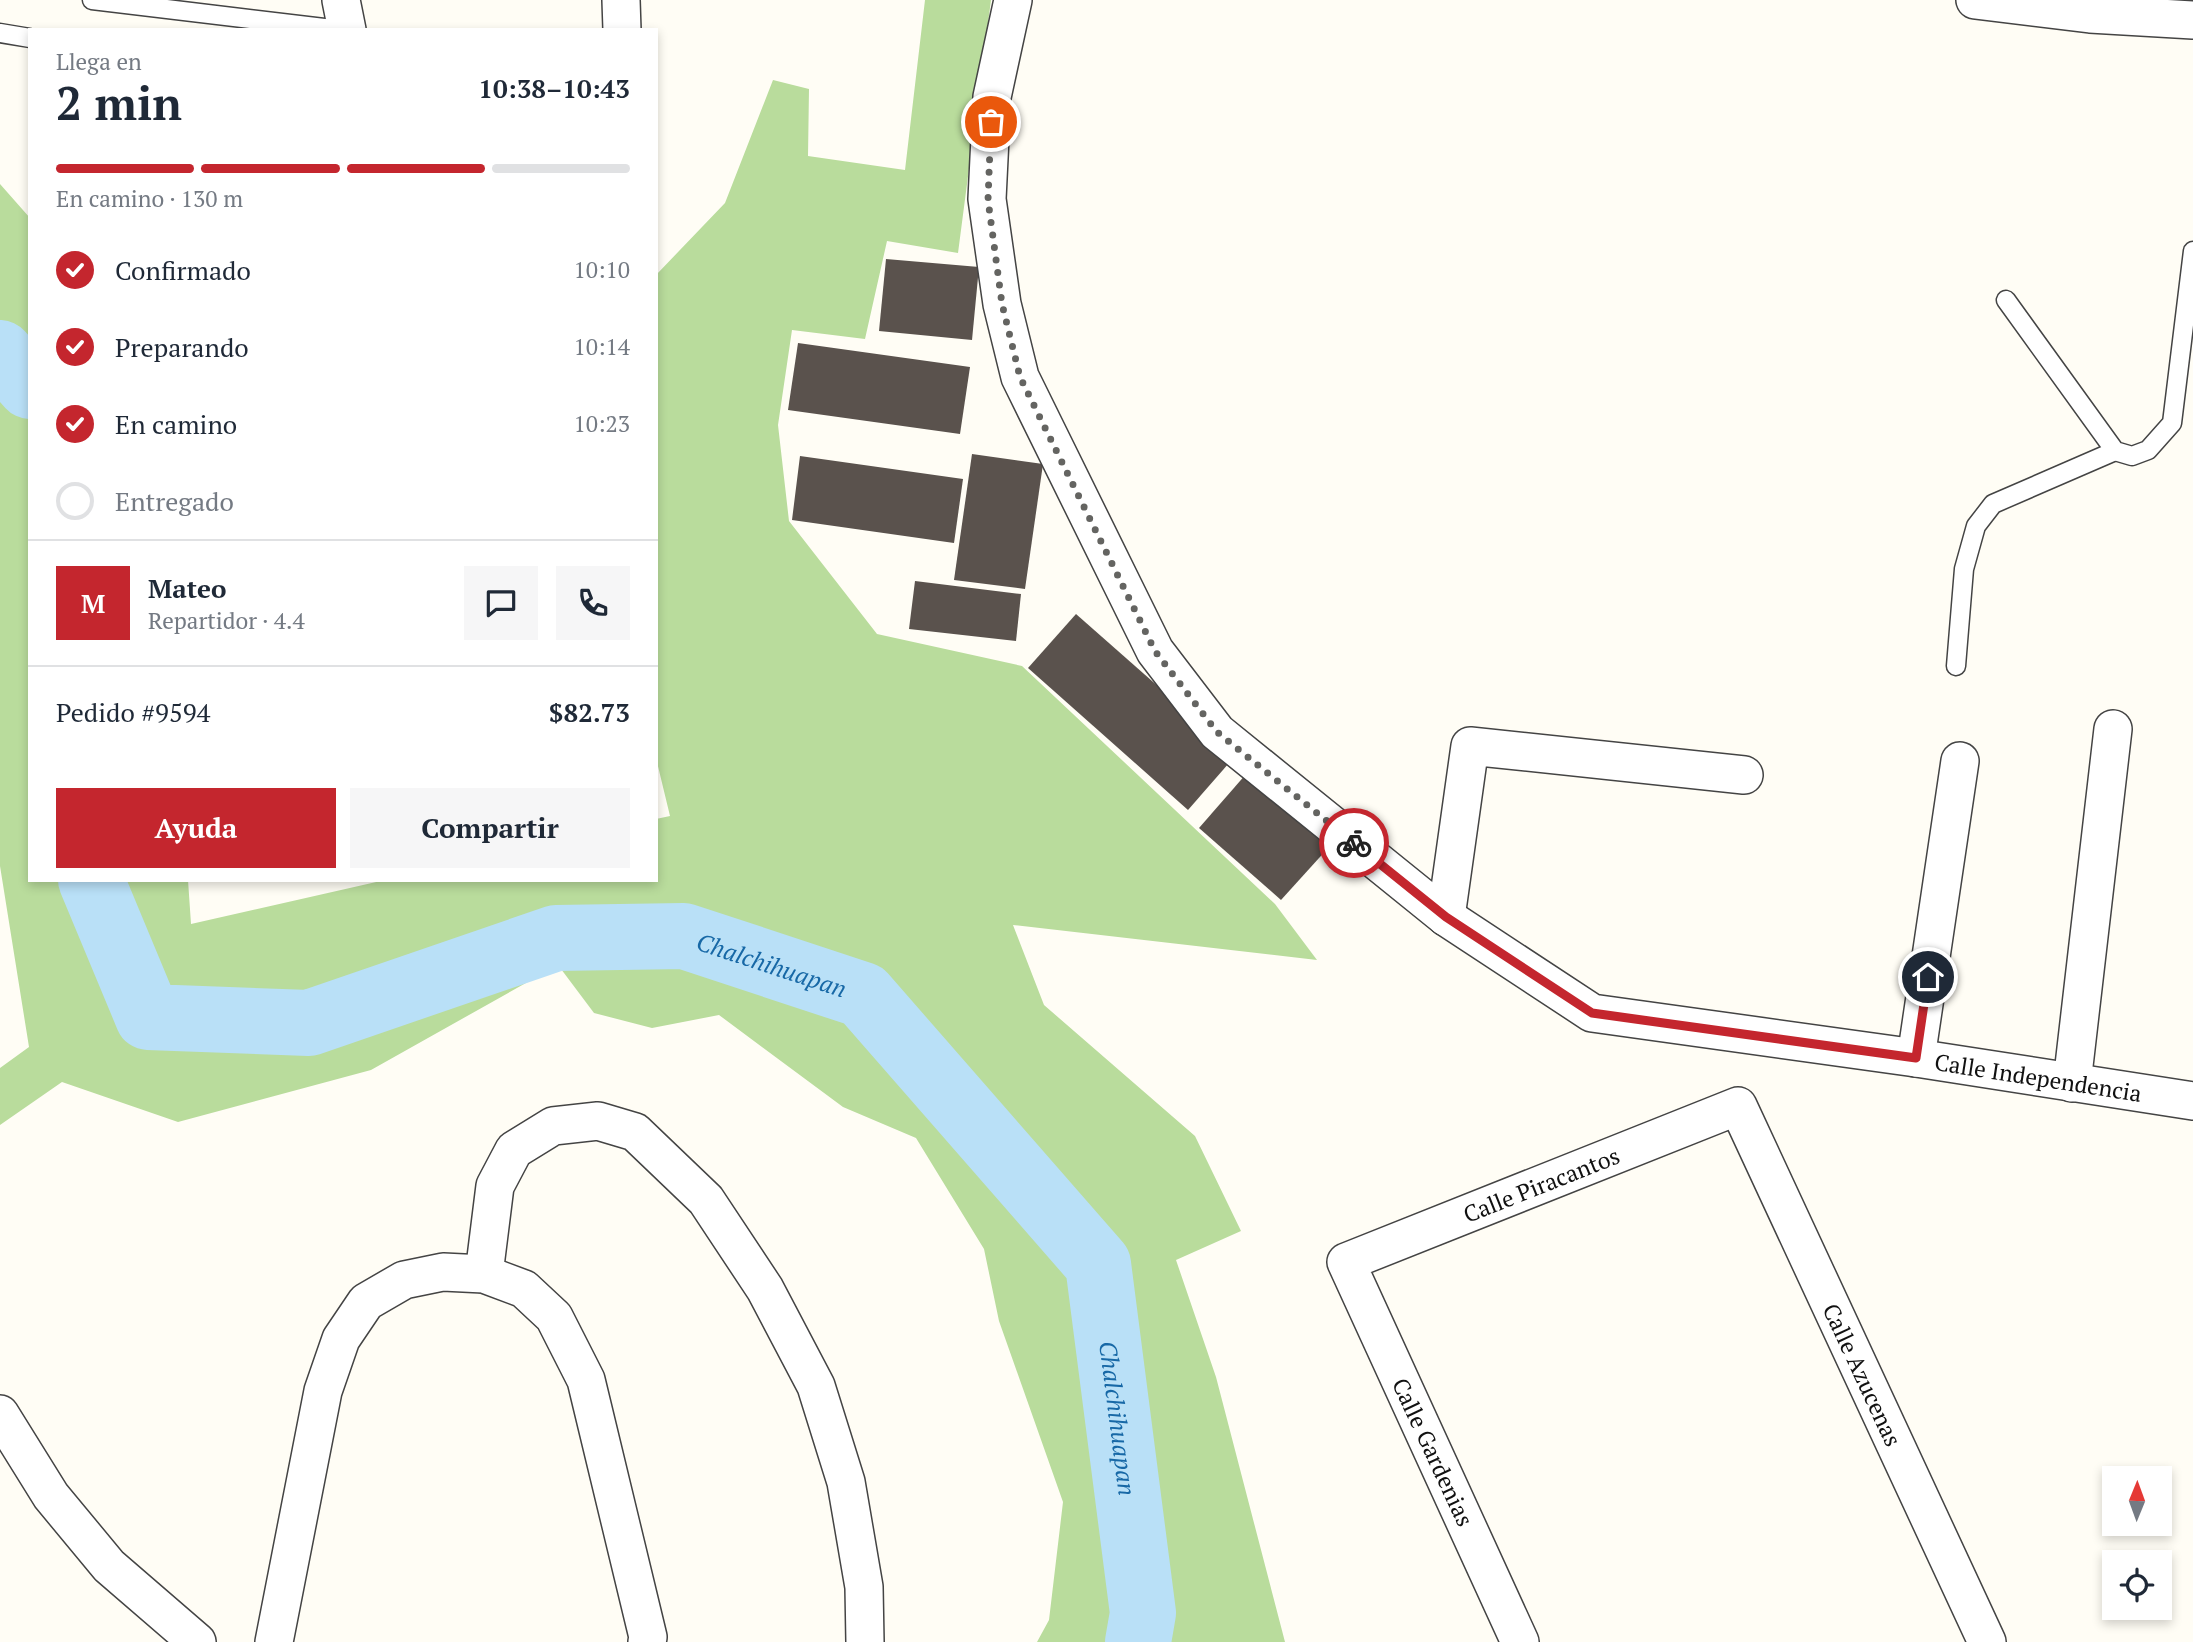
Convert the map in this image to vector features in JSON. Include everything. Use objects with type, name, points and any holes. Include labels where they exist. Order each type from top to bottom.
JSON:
[{"type":"street","points":[[341,0],[347,28]]},
{"type":"street","points":[[621,0],[622,28]]},
{"type":"street","name":"Calle Independencia","points":[[1013,0],[992,97],[988,200],[1002,304],[1020,377],[1155,651],[1217,732],[1446,917],[1592,1013],[1916,1058],[2193,1101]]},
{"type":"street","points":[[1975,0],[2096,7],[2193,20]]},
{"type":"street","points":[[2072,1083],[2113,729]]},
{"type":"street","points":[[1446,917],[1470,746],[1744,775]]},
{"type":"street","points":[[1916,1058],[1960,761]]},
{"type":"street","name":"Calle Piracantos","points":[[1346,1262],[1738,1106]]},
{"type":"street","name":"Calle Azucenas","points":[[1738,1106],[1987,1642]]},
{"type":"street","points":[[484,1274],[495,1186],[514,1150],[553,1126],[598,1121],[635,1132],[705,1200],[765,1289],[816,1386],[846,1482],[864,1587],[865,1642]]},
{"type":"street","name":"Calle Gardenias","points":[[1346,1262],[1520,1642]]},
{"type":"street","points":[[274,1642],[323,1391],[341,1339],[366,1302],[404,1280],[443,1272],[484,1274],[524,1289],[554,1317],[586,1380],[648,1637],[647,1642]]},
{"type":"street","points":[[0,1414],[51,1496],[109,1566],[197,1642]]},
{"type":"lane","points":[[92,0],[324,28]]},
{"type":"lane","points":[[0,33],[28,38]]},
{"type":"lane","points":[[2006,300],[2115,451],[2132,456],[2148,450],[2172,423],[2193,251]]},
{"type":"lane","points":[[1955,666],[1964,569],[1976,526],[1993,504],[2115,451]]},
{"type":"green space","points":[[925,0],[991,0],[958,253],[887,241],[865,339],[792,330],[778,425],[789,521],[877,634],[1022,666],[1275,904],[1317,960],[1013,925],[1044,1005],[1195,1136],[1241,1231],[1176,1260],[1216,1377],[1285,1642],[1037,1642],[1049,1620],[1063,1502],[999,1321],[984,1249],[916,1138],[843,1107],[719,1015],[652,1028],[594,1013],[558,965],[371,1070],[178,1122],[62,1082],[0,1125],[0,1068],[29,1047],[0,866],[0,184],[28,216],[28,882],[188,882],[191,924],[376,882],[658,882],[658,819],[670,816],[658,766],[658,273],[725,203],[773,80],[809,89],[808,156],[905,170]]},
{"type":"building","points":[[886,259],[979,267],[972,340],[879,331]]},
{"type":"building","points":[[798,343],[970,367],[960,434],[788,410]]},
{"type":"building","points":[[972,454],[1043,464],[1025,589],[954,580]]},
{"type":"building","points":[[800,456],[963,479],[954,543],[792,520]]},
{"type":"building","points":[[915,581],[1021,594],[1016,641],[909,629]]},
{"type":"building","points":[[1076,614],[1236,755],[1188,810],[1028,668]]},
{"type":"building","points":[[1247,773],[1329,847],[1281,900],[1199,828]]},
{"type":"waterway","name":"Chalchihuapan","points":[[0,353],[28,384]]},
{"type":"waterway","name":"Chalchihuapan","points":[[92,882],[148,1017],[309,1023],[556,938],[684,936],[863,995],[1098,1264],[1143,1613],[1138,1642]]},
{"type":"way so far","points":[[991,122],[988,200],[1002,304],[1020,377],[1155,651],[1217,732],[1354,843]]},
{"type":"route","points":[[1354,843],[1446,917],[1592,1013],[1916,1058],[1928,977]]}]
